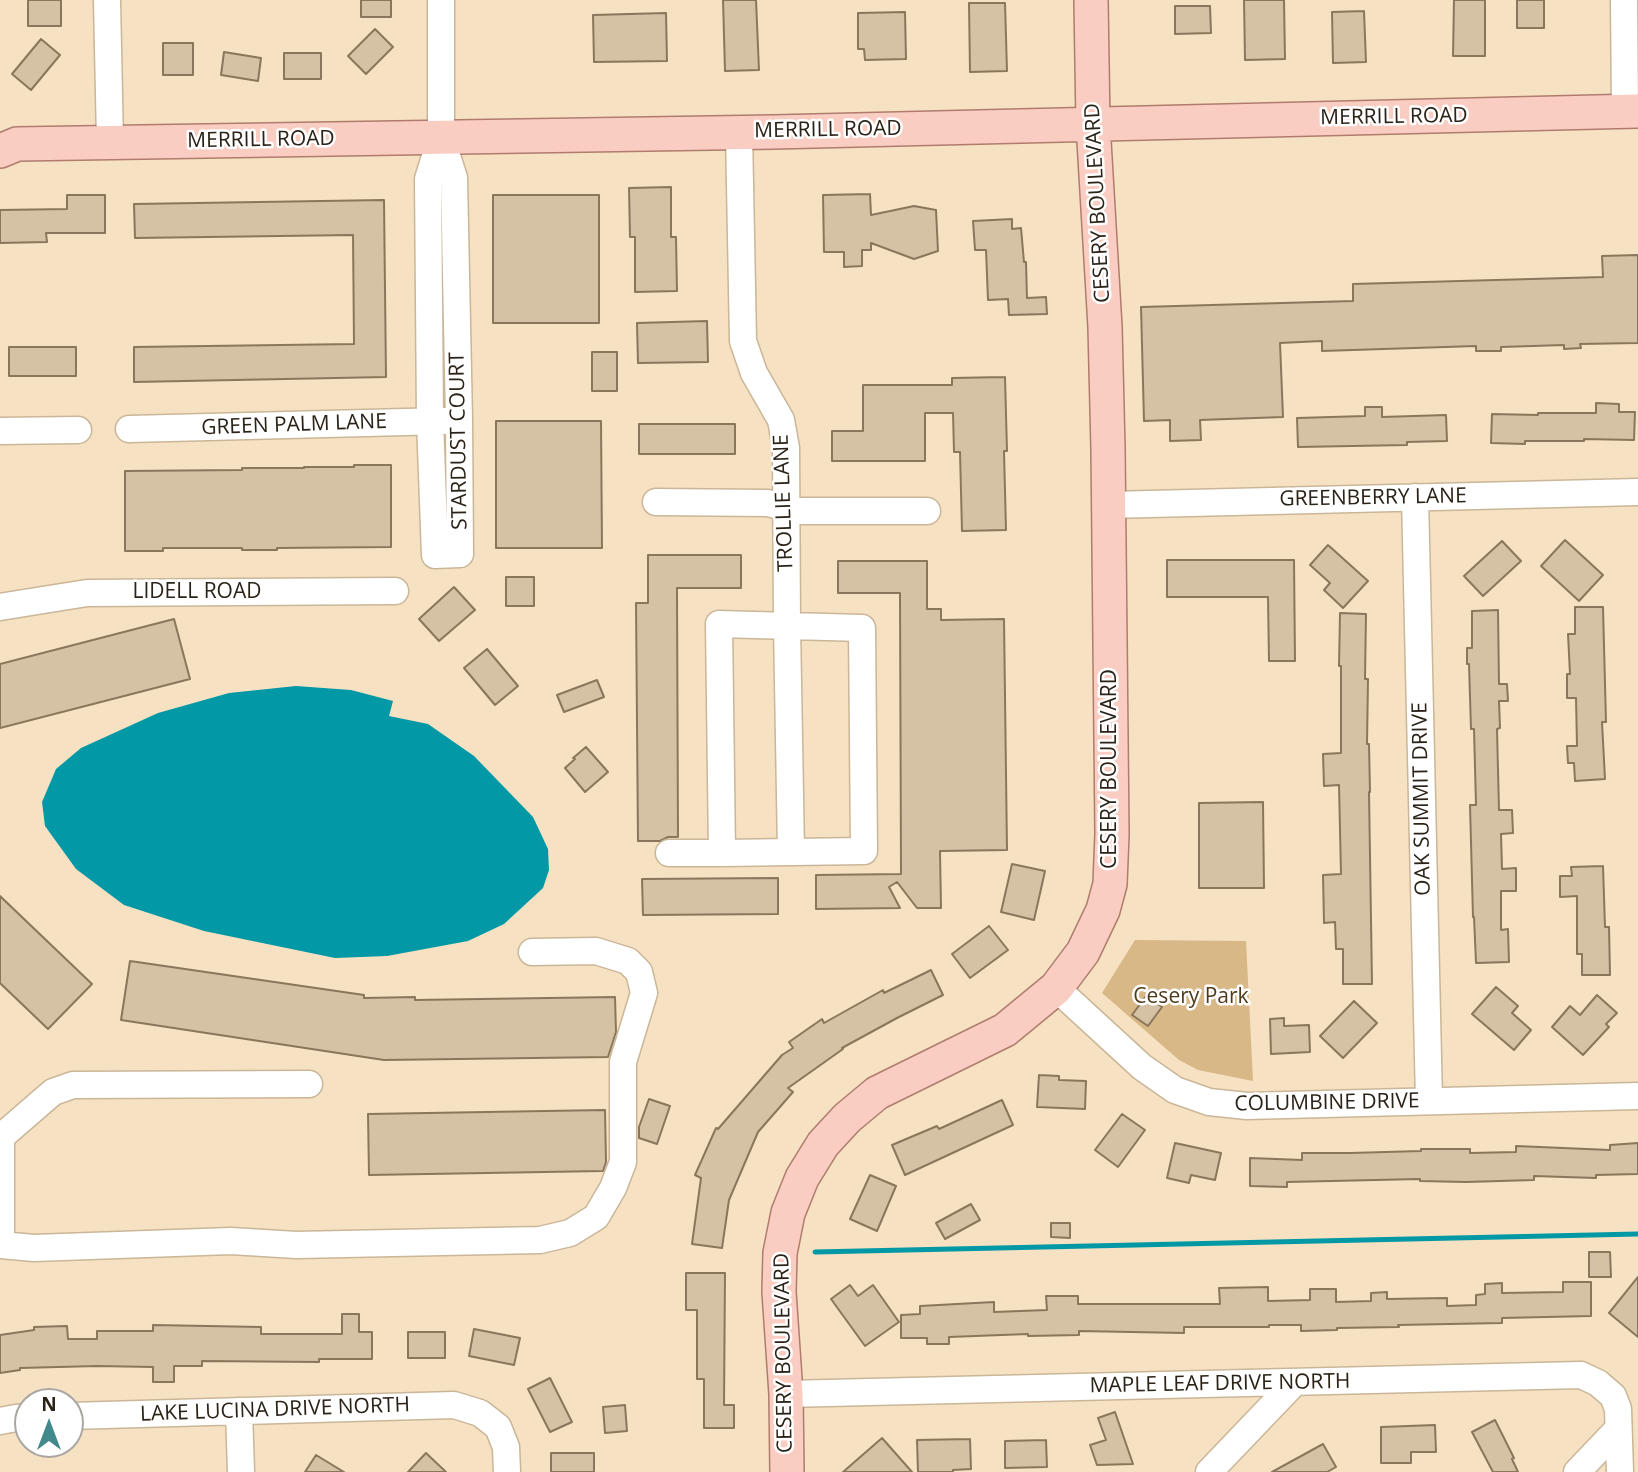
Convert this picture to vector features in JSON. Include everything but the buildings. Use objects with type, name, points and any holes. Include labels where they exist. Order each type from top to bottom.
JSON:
[{"type":"main road","name":"CESERY BOULEVARD","points":[[787,1472],[786,1394],[779,1292],[780,1253],[788,1213],[803,1178],[823,1144],[847,1118],[877,1093],[1005,1030],[1056,988],[1083,952],[1103,909],[1110,884],[1112,834],[1109,505],[1105,327],[1093,124],[1091,0]]},
{"type":"main road","name":"MERRILL ROAD","points":[[6,144],[739,132],[1631,111]]},
{"type":"street","points":[[107,0],[110,142]]},
{"type":"street","points":[[441,0],[441,137]]},
{"type":"street","points":[[1624,0],[1631,111]]},
{"type":"street","name":"TROLLIE LANE","points":[[739,132],[743,341],[754,373],[781,420],[786,448],[791,852]]},
{"type":"street","name":"STARDUST COURT","points":[[441,137],[454,178],[460,554],[435,555],[430,421],[428,179],[441,137]]},
{"type":"street","name":"GREEN PALM LANE","points":[[129,429],[459,420]]},
{"type":"street","points":[[0,431],[78,430]]},
{"type":"street","name":"GREENBERRY LANE","points":[[1109,505],[1638,492]]},
{"type":"street","name":"OAK SUMMIT DRIVE","points":[[1415,497],[1429,1101]]},
{"type":"street","points":[[656,502],[768,503],[798,511],[926,512]]},
{"type":"street","name":"LIDELL ROAD","points":[[0,607],[87,593],[395,591]]},
{"type":"street","points":[[669,853],[722,853],[864,851],[862,628],[719,624],[722,853]]},
{"type":"street","points":[[309,1084],[73,1085],[53,1092],[1,1137],[1,1245],[34,1248],[231,1241],[296,1245],[472,1242],[540,1240],[570,1233],[596,1217],[614,1188],[623,1161],[623,1062],[644,993],[639,972],[628,961],[596,951],[532,952]]},
{"type":"street","name":"COLUMBINE DRIVE","points":[[1056,988],[1142,1067],[1175,1090],[1209,1102],[1247,1106],[1638,1096]]},
{"type":"street","name":"MAPLE LEAF DRIVE NORTH","points":[[786,1394],[1581,1375],[1598,1382],[1613,1396],[1618,1409],[1618,1429],[1626,1468]]},
{"type":"street","points":[[1209,1472],[1294,1383]]},
{"type":"street","name":"LAKE LUCINA DRIVE NORTH","points":[[84,1416],[454,1405],[480,1413],[498,1427],[506,1447],[507,1472]]},
{"type":"street","points":[[239,1411],[241,1472]]},
{"type":"street","points":[[1577,1472],[1618,1429]]},
{"type":"green space","name":"Cesery Park","points":[[1135,940],[1246,941],[1253,1081],[1198,1070],[1179,1060],[1102,993]]},
{"type":"water","points":[[296,686],[351,690],[393,701],[389,716],[428,724],[474,756],[533,817],[548,849],[549,870],[543,888],[504,924],[468,941],[387,956],[335,958],[204,931],[124,905],[76,869],[45,826],[42,802],[56,769],[81,748],[158,713],[229,693]]},
{"type":"waterway","points":[[815,1252],[1638,1234]]}]
